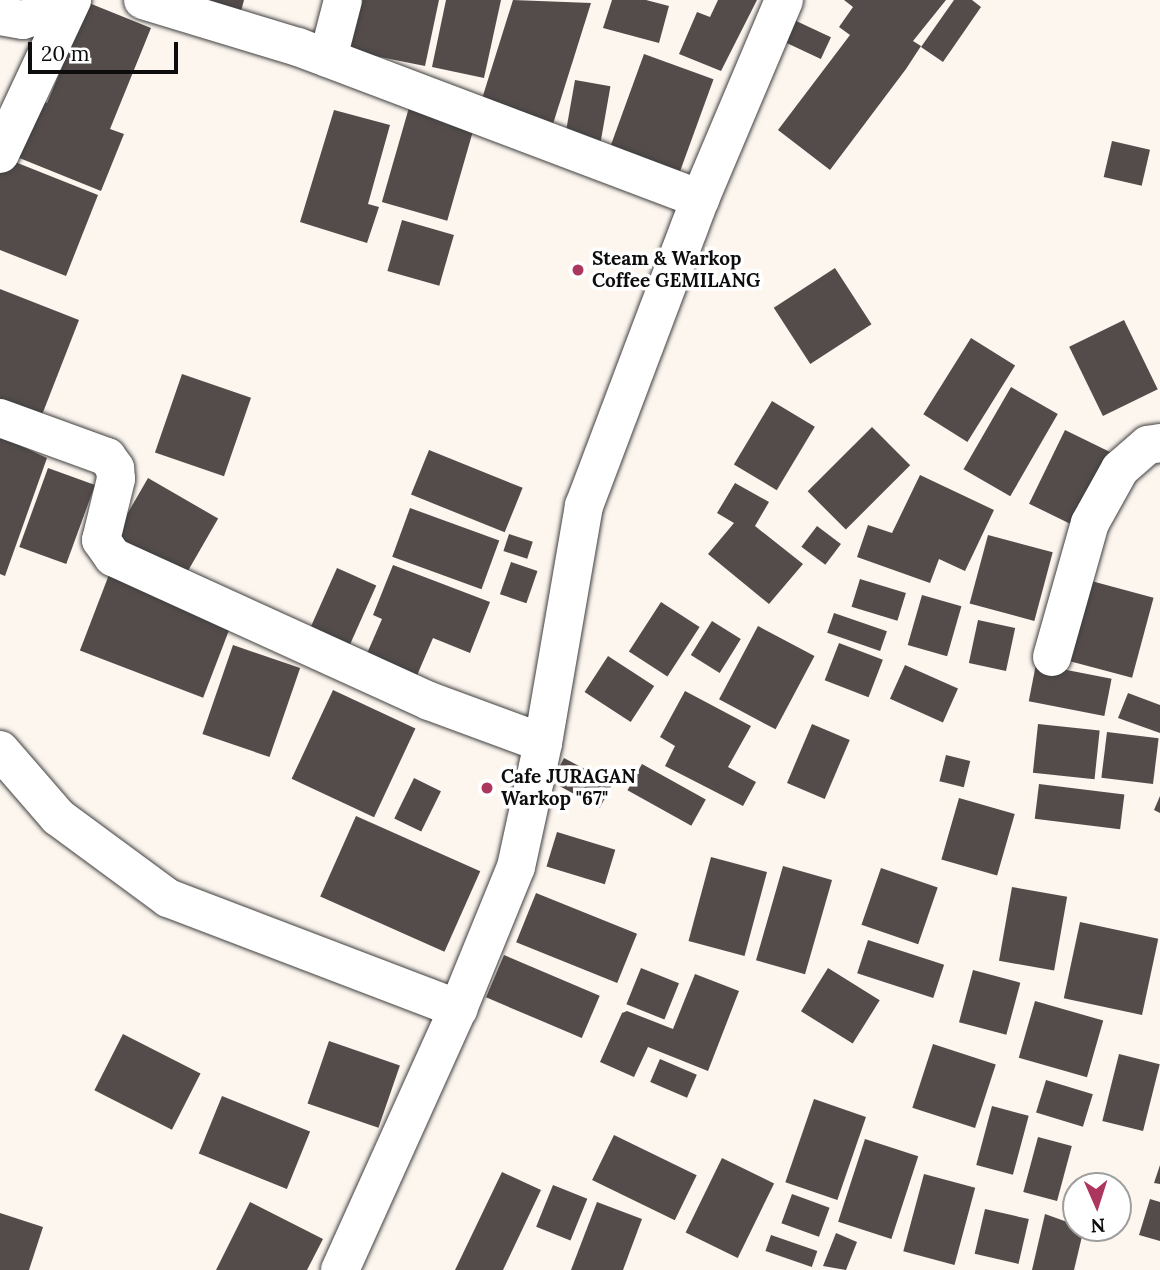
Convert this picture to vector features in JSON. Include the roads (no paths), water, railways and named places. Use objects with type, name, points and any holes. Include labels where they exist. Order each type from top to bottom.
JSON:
[{"type":"street","points":[[0,16],[23,20],[46,12],[61,0]]},
{"type":"street","points":[[0,154],[72,0]]},
{"type":"street","points":[[143,0],[328,58],[700,199]]},
{"type":"street","points":[[328,58],[343,0]]},
{"type":"street","points":[[340,1270],[458,1009],[516,867],[543,743],[584,506],[700,199],[785,0]]},
{"type":"street","points":[[0,418],[107,457],[116,478],[101,540],[113,557],[429,701],[543,743]]},
{"type":"street","points":[[1052,657],[1090,523],[1120,469],[1148,444],[1160,443]]},
{"type":"street","points":[[0,750],[58,817],[168,898],[458,1009]]},
{"type":"place","name":"Steam & Warkop Coffee GEMILANG","points":[[578,270]]},
{"type":"place","name":"Cafe JURAGAN Warkop \"67\"","points":[[487,788]]}]
